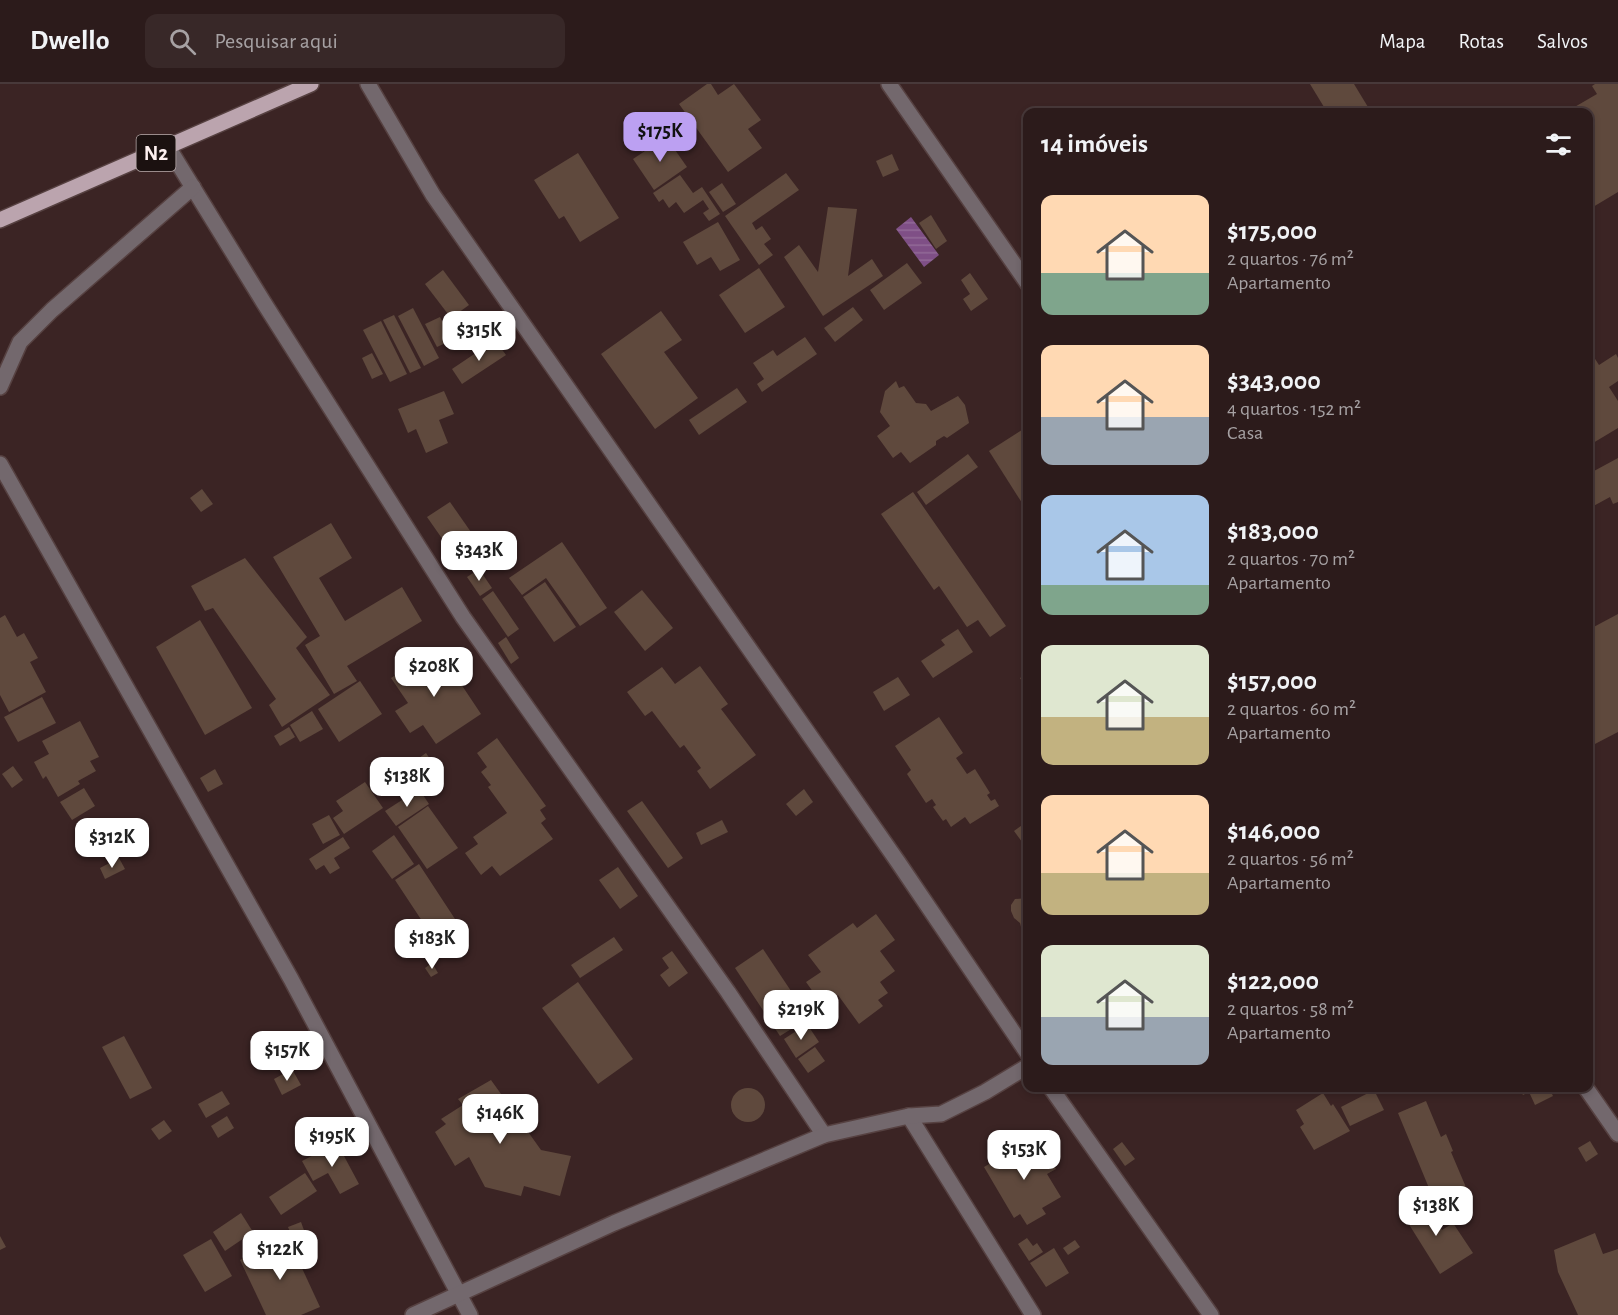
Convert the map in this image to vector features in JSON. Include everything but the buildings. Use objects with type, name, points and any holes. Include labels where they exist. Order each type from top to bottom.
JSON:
[{"type":"main road","name":"N2","points":[[0,220],[310,84]]},
{"type":"street","points":[[368,84],[434,195],[898,862],[1023,1047]]},
{"type":"street","points":[[889,84],[1023,277]]},
{"type":"street","points":[[168,147],[463,617],[728,992],[824,1135]]},
{"type":"street","points":[[0,387],[20,342],[52,310],[193,188]]},
{"type":"street","points":[[0,465],[291,980],[470,1315]]},
{"type":"street","points":[[413,1315],[614,1223],[824,1135],[909,1116],[941,1114],[985,1092],[1023,1069]]},
{"type":"street","points":[[1054,1092],[1211,1315]]},
{"type":"street","points":[[1589,1092],[1618,1134]]},
{"type":"street","points":[[909,1116],[1033,1315]]},
{"type":"shaded area","points":[[911,217],[939,255],[924,267],[896,229]]}]
